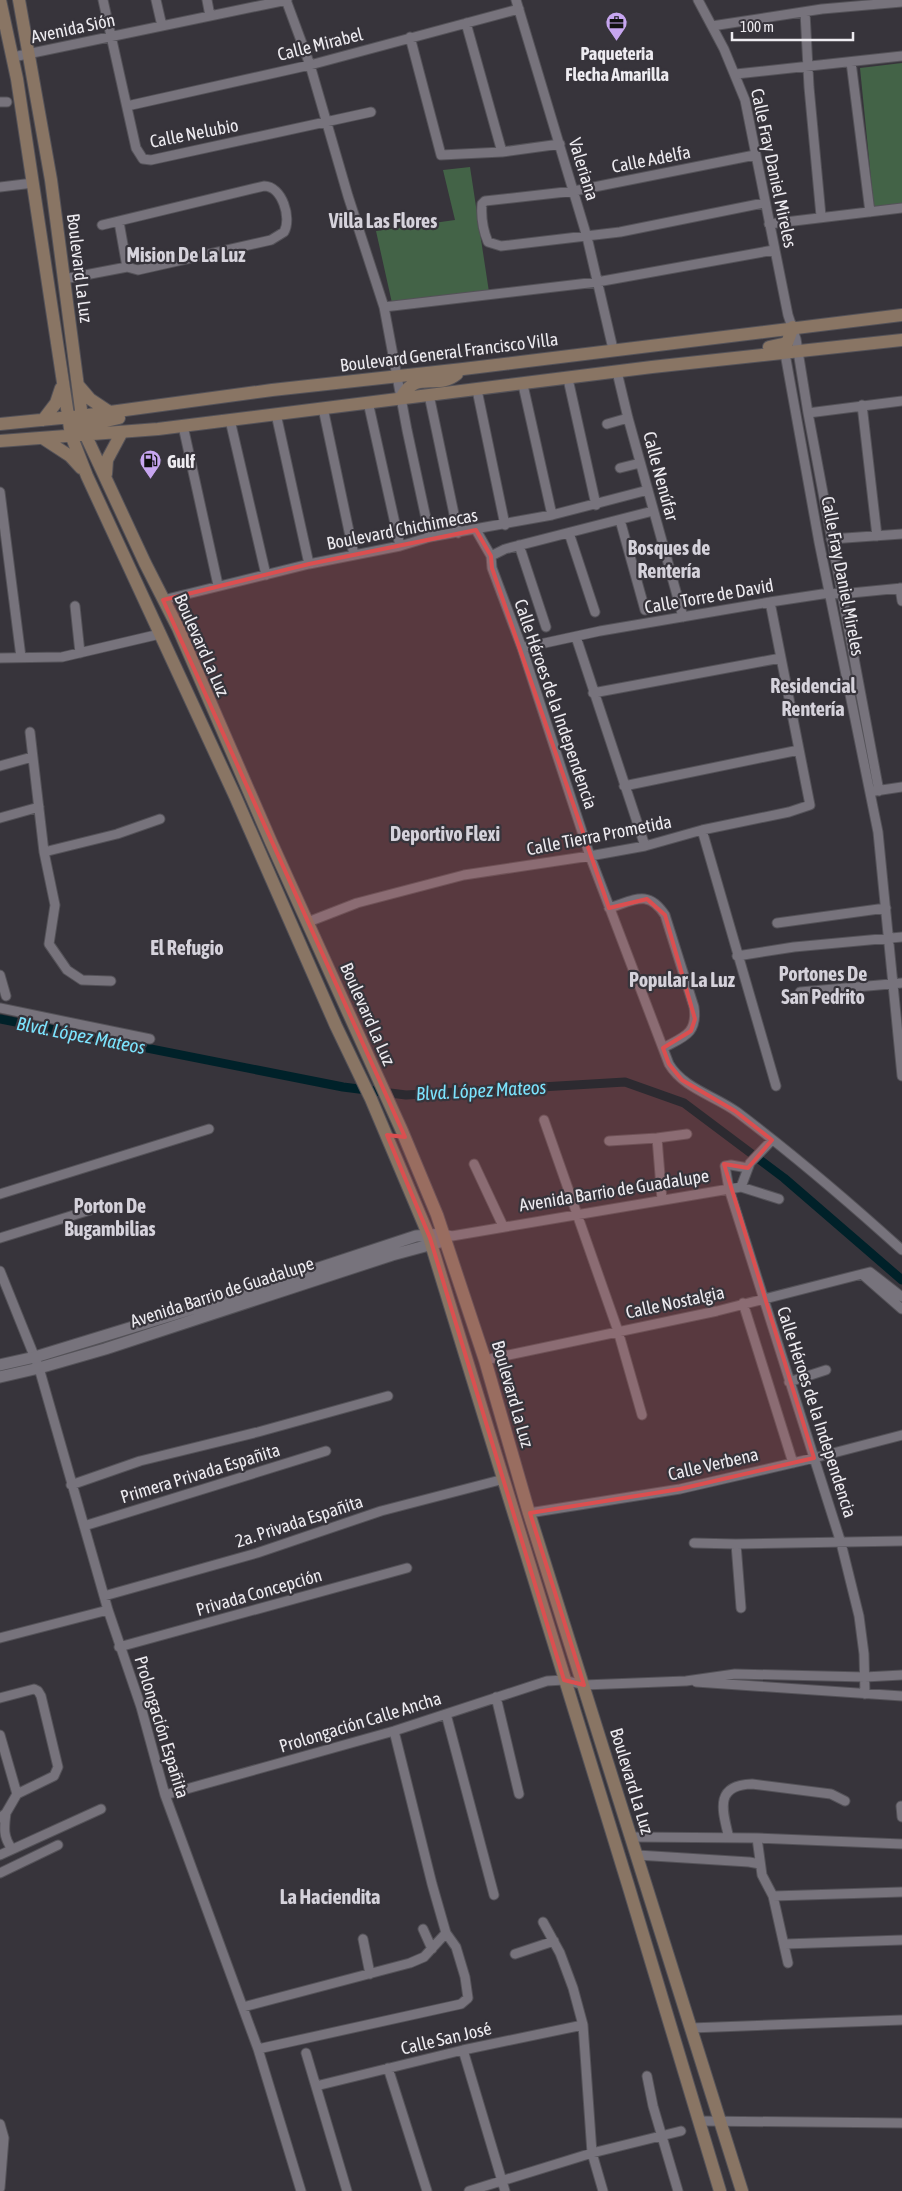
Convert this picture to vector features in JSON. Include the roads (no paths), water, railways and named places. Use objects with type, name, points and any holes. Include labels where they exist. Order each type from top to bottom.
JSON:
[{"type":"main road","name":"Boulevard La Luz","points":[[0,0],[13,57],[69,428],[87,476],[235,796],[387,1135],[430,1239],[700,2120],[720,2191]]},
{"type":"main road","name":"Boulevard La Luz","points":[[18,0],[30,54],[52,180],[83,426],[163,600],[178,628],[211,707],[381,1086],[390,1102],[447,1237],[529,1513],[742,2191]]},
{"type":"main road","name":"Boulevard General Francisco Villa","points":[[0,424],[43,420],[69,428],[83,426],[108,411],[159,404],[463,369],[790,325],[902,315]]},
{"type":"main road","points":[[784,349],[790,339],[790,325]]},
{"type":"main road","name":"Boulevard General Francisco Villa","points":[[0,442],[44,439],[69,428],[83,426],[122,432],[183,426],[401,398],[522,385],[784,349],[798,351],[902,340]]},
{"type":"main road","points":[[401,398],[408,387],[414,382],[445,379],[454,376],[463,369]]},
{"type":"main road","points":[[77,385],[90,399],[108,411]]},
{"type":"main road","points":[[43,420],[56,403],[62,386]]},
{"type":"main road","points":[[83,426],[134,415],[159,404]]},
{"type":"main road","points":[[18,440],[34,434],[69,428]]},
{"type":"main road","points":[[106,476],[107,460],[122,432]]},
{"type":"main road","points":[[44,439],[70,456],[87,476]]},
{"type":"main road","points":[[387,1135],[395,1135],[402,1131]]},
{"type":"street","name":"Calle Nelubio","points":[[104,0],[138,154],[146,160],[371,112]]},
{"type":"street","points":[[156,0],[162,26]]},
{"type":"street","points":[[207,0],[210,16]]},
{"type":"street","name":"Avenida Sión","points":[[13,57],[286,0]]},
{"type":"street","points":[[286,0],[310,65],[384,307],[430,537]]},
{"type":"street","name":"Calle Fray Daniel Mireles","points":[[698,0],[736,74],[745,100],[764,203],[790,325],[798,351],[841,594],[879,791]]},
{"type":"street","points":[[712,26],[805,12],[821,5],[902,2]]},
{"type":"street","name":"Calle Mirabel","points":[[127,106],[310,65],[466,23],[518,4]]},
{"type":"street","name":"Valeriana","points":[[518,4],[587,237],[613,349]]},
{"type":"street","points":[[805,12],[821,216]]},
{"type":"street","points":[[466,23],[502,152]]},
{"type":"street","points":[[410,37],[441,155],[502,152],[560,144]]},
{"type":"street","points":[[736,74],[902,56]]},
{"type":"street","points":[[851,62],[870,212]]},
{"type":"street","name":"Calle Adelfa","points":[[587,237],[502,246],[492,245],[488,242],[484,229],[482,204],[485,201],[574,191],[755,154]]},
{"type":"street","points":[[0,187],[33,183]]},
{"type":"street","points":[[64,279],[127,267],[138,270],[276,238],[284,232],[287,223],[280,196],[270,186],[256,187],[102,225]]},
{"type":"street","points":[[587,237],[764,203]]},
{"type":"street","points":[[769,224],[821,216],[902,208]]},
{"type":"street","points":[[119,222],[127,267]]},
{"type":"street","points":[[384,307],[597,282],[774,250]]},
{"type":"street","name":"Calle Fray Daniel Mireles","points":[[784,349],[829,593],[878,832],[889,938],[898,983],[902,1076]]},
{"type":"street","name":"Calle Nenúfar","points":[[617,372],[683,617]]},
{"type":"street","points":[[568,379],[596,505]]},
{"type":"street","points":[[522,385],[552,515]]},
{"type":"street","points":[[477,390],[505,525]]},
{"type":"street","points":[[429,396],[458,533]]},
{"type":"street","points":[[808,413],[902,401]]},
{"type":"street","points":[[368,402],[400,546]]},
{"type":"street","points":[[862,405],[877,536]]},
{"type":"street","points":[[323,408],[354,555]]},
{"type":"street","points":[[276,414],[309,564]]},
{"type":"street","points":[[607,424],[628,418]]},
{"type":"street","points":[[230,420],[266,575]]},
{"type":"street","points":[[183,426],[218,585]]},
{"type":"street","points":[[620,468],[640,463]]},
{"type":"street","name":"Boulevard Chichimecas","points":[[163,600],[218,585],[400,546],[430,537],[505,525],[552,515],[648,490]]},
{"type":"street","points":[[0,492],[22,657]]},
{"type":"street","points":[[476,530],[492,556],[497,552],[519,545],[653,511]]},
{"type":"street","points":[[620,520],[644,610]]},
{"type":"street","points":[[570,532],[595,612]]},
{"type":"street","points":[[831,539],[902,534]]},
{"type":"street","points":[[519,545],[546,627]]},
{"type":"street","name":"Calle Héroes de la Independencia","points":[[492,556],[492,568],[522,648],[590,856],[662,1048],[674,1072],[682,1080],[735,1111],[770,1142],[853,1206],[902,1250]]},
{"type":"street","points":[[901,588],[902,601]]},
{"type":"street","name":"Calle Torre de David","points":[[522,648],[600,631],[770,602],[829,593],[841,594],[901,588]]},
{"type":"street","points":[[624,786],[799,750],[770,602]]},
{"type":"street","points":[[75,606],[80,653]]},
{"type":"street","points":[[0,658],[62,657],[160,634]]},
{"type":"street","points":[[576,637],[645,846]]},
{"type":"street","points":[[593,693],[781,658]]},
{"type":"street","points":[[30,732],[44,852],[54,905],[49,944],[67,970],[82,980],[110,981]]},
{"type":"street","name":"Calle Tierra Prometida","points":[[308,922],[357,903],[464,875],[645,846],[702,830],[760,819],[810,805],[799,750]]},
{"type":"street","points":[[0,766],[32,757]]},
{"type":"street","points":[[869,792],[902,787]]},
{"type":"street","points":[[0,818],[39,807]]},
{"type":"street","points":[[44,852],[117,834],[160,819]]},
{"type":"street","points":[[702,830],[776,1086]]},
{"type":"street","points":[[609,908],[639,899],[648,899],[658,904],[666,916],[695,1019],[690,1031],[662,1048]]},
{"type":"street","points":[[777,924],[886,908]]},
{"type":"street","points":[[738,956],[785,948],[902,937]]},
{"type":"street","points":[[0,975],[6,996]]},
{"type":"street","points":[[800,992],[898,983]]},
{"type":"street","points":[[0,1008],[150,1040]]},
{"type":"street","points":[[544,1120],[618,1331],[642,1415]]},
{"type":"street","points":[[0,1194],[209,1129]]},
{"type":"street","points":[[609,1141],[687,1134]]},
{"type":"street","points":[[657,1138],[662,1200]]},
{"type":"street","points":[[741,1187],[749,1165],[770,1142]]},
{"type":"street","points":[[474,1164],[503,1226]]},
{"type":"street","name":"Calle Héroes de la Independencia","points":[[749,1165],[725,1166],[728,1189],[841,1543],[859,1616],[865,1694]]},
{"type":"street","name":"Avenida Barrio de Guadalupe","points":[[0,1377],[39,1368],[286,1291],[392,1255],[430,1239],[741,1187],[779,1199]]},
{"type":"street","points":[[0,1238],[103,1206]]},
{"type":"street","name":"Avenida Barrio de Guadalupe","points":[[0,1365],[35,1357],[234,1296],[416,1236],[430,1239]]},
{"type":"street","name":"Prolongación Españita","points":[[0,1271],[39,1368],[71,1485],[108,1610],[143,1714],[165,1795],[258,2049],[301,2191]]},
{"type":"street","points":[[866,1273],[902,1298]]},
{"type":"street","points":[[866,1273],[902,1309]]},
{"type":"street","name":"Calle Nostalgia","points":[[485,1360],[717,1311],[866,1273]]},
{"type":"street","points":[[743,1303],[793,1463]]},
{"type":"street","points":[[789,1382],[826,1370]]},
{"type":"street","points":[[71,1485],[140,1461],[258,1432],[388,1396]]},
{"type":"street","name":"Calle Verbena","points":[[529,1513],[680,1489],[814,1458],[902,1435]]},
{"type":"street","name":"Primera Privada Españita","points":[[84,1526],[326,1450]]},
{"type":"street","name":"2a. Privada Españita","points":[[104,1596],[257,1553],[381,1511],[504,1479]]},
{"type":"street","points":[[694,1542],[736,1544],[902,1541]]},
{"type":"street","points":[[736,1544],[741,1608]]},
{"type":"street","name":"Privada Concepción","points":[[120,1647],[407,1568]]},
{"type":"street","points":[[0,1638],[108,1610]]},
{"type":"street","points":[[564,1680],[584,1685],[686,1680],[735,1674],[864,1677],[902,1675]]},
{"type":"street","name":"Prolongación Calle Ancha","points":[[165,1795],[394,1731],[547,1681],[564,1680]]},
{"type":"street","points":[[686,1680],[902,1696]]},
{"type":"street","points":[[0,1698],[34,1689],[38,1691],[41,1696],[58,1767],[54,1776],[17,1794],[3,1816],[6,1840],[12,1849]]},
{"type":"street","points":[[496,1697],[519,1794]]},
{"type":"street","points":[[446,1714],[494,1896]]},
{"type":"street","points":[[258,2049],[461,2004],[466,2001],[468,1993],[456,1947],[448,1935],[394,1731]]},
{"type":"street","points":[[0,1735],[17,1794]]},
{"type":"street","points":[[729,1838],[722,1805],[728,1792],[742,1784],[831,1794],[845,1801]]},
{"type":"street","points":[[901,1806],[902,1817]]},
{"type":"street","points":[[0,1855],[102,1809]]},
{"type":"street","points":[[631,1837],[756,1838],[902,1844]]},
{"type":"street","points":[[756,1838],[760,1864],[765,1883],[773,1896],[788,1963]]},
{"type":"street","points":[[0,1873],[58,1845]]},
{"type":"street","points":[[637,1855],[760,1864]]},
{"type":"street","points":[[773,1896],[902,1892]]},
{"type":"street","points":[[543,1922],[554,1941],[573,1988],[583,2025],[592,2153],[603,2191]]},
{"type":"street","points":[[423,1929],[432,1949]]},
{"type":"street","points":[[243,2007],[370,1974],[419,1959],[448,1935]]},
{"type":"street","points":[[363,1939],[370,1974]]},
{"type":"street","points":[[785,1944],[902,1940]]},
{"type":"street","points":[[514,1954],[554,1941]]},
{"type":"street","points":[[691,2028],[902,2020]]},
{"type":"street","name":"Calle San José","points":[[316,2086],[463,2050],[583,2025]]},
{"type":"street","points":[[463,2050],[505,2191]]},
{"type":"street","points":[[306,2053],[347,2191]]},
{"type":"street","points":[[388,2068],[427,2191]]},
{"type":"street","points":[[647,2076],[661,2136],[678,2191]]},
{"type":"street","points":[[700,2120],[902,2123]]},
{"type":"street","points":[[0,2124],[3,2131],[4,2149],[0,2188]]},
{"type":"street","points":[[469,2191],[592,2153],[681,2131]]},
{"type":"waterway","name":"Blvd. López Mateos","points":[[0,1019],[343,1087],[406,1095],[625,1082],[684,1103],[784,1178],[902,1280]]},
{"type":"place","name":"Paqueteria Flecha Amarilla","points":[[617,42]]},
{"type":"place","name":"Gulf","points":[[151,480]]},
{"type":"district","name":"Villa Las Flores","points":[[383,220]]},
{"type":"district","name":"Mision De La Luz","points":[[186,254]]},
{"type":"district","name":"Bosques de Rentería","points":[[669,558]]},
{"type":"district","name":"Residencial Rentería","points":[[813,696]]},
{"type":"district","name":"Deportivo Flexi","points":[[445,833]]},
{"type":"district","name":"El Refugio","points":[[187,947]]},
{"type":"district","name":"Popular La Luz","points":[[682,979]]},
{"type":"district","name":"Portones De San Pedrito","points":[[823,984]]},
{"type":"district","name":"Porton De Bugambilias","points":[[110,1216]]},
{"type":"district","name":"La Haciendita","points":[[330,1896]]}]
